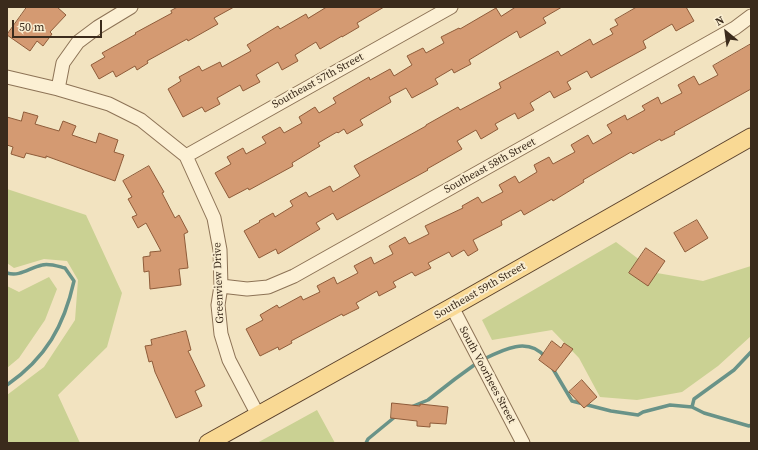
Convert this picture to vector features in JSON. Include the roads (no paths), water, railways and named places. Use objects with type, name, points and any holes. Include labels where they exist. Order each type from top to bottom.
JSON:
[{"type":"main road","name":"Southeast 59th Street","points":[[208,443],[452,307],[751,137]]},
{"type":"street","points":[[58,89],[63,63],[78,42],[98,27],[131,7]]},
{"type":"street","name":"Southeast 57th Street","points":[[186,156],[450,7]]},
{"type":"street","name":"Southeast 58th Street","points":[[221,286],[247,289],[268,287],[294,276],[735,28],[751,16]]},
{"type":"street","name":"Greenview Drive","points":[[7,77],[58,89],[109,104],[142,120],[186,156],[214,218],[220,250],[221,286],[218,305],[222,334],[229,360],[258,415]]},
{"type":"street","name":"South Voorhees Street","points":[[452,307],[523,443]]},
{"type":"waterway","points":[[7,273],[16,274],[45,264],[65,268],[74,281],[65,312],[59,327],[51,340],[33,364],[7,385]]},
{"type":"waterway","points":[[482,360],[506,349],[523,346],[531,347],[545,357]]},
{"type":"waterway","points":[[692,407],[694,399],[734,370],[751,352]]},
{"type":"waterway","points":[[411,407],[428,400],[477,363]]},
{"type":"waterway","points":[[553,369],[572,401],[611,411],[638,415],[643,412],[670,405],[692,407],[704,413],[749,426],[751,425]]},
{"type":"waterway","points":[[366,443],[368,439],[396,416]]}]
